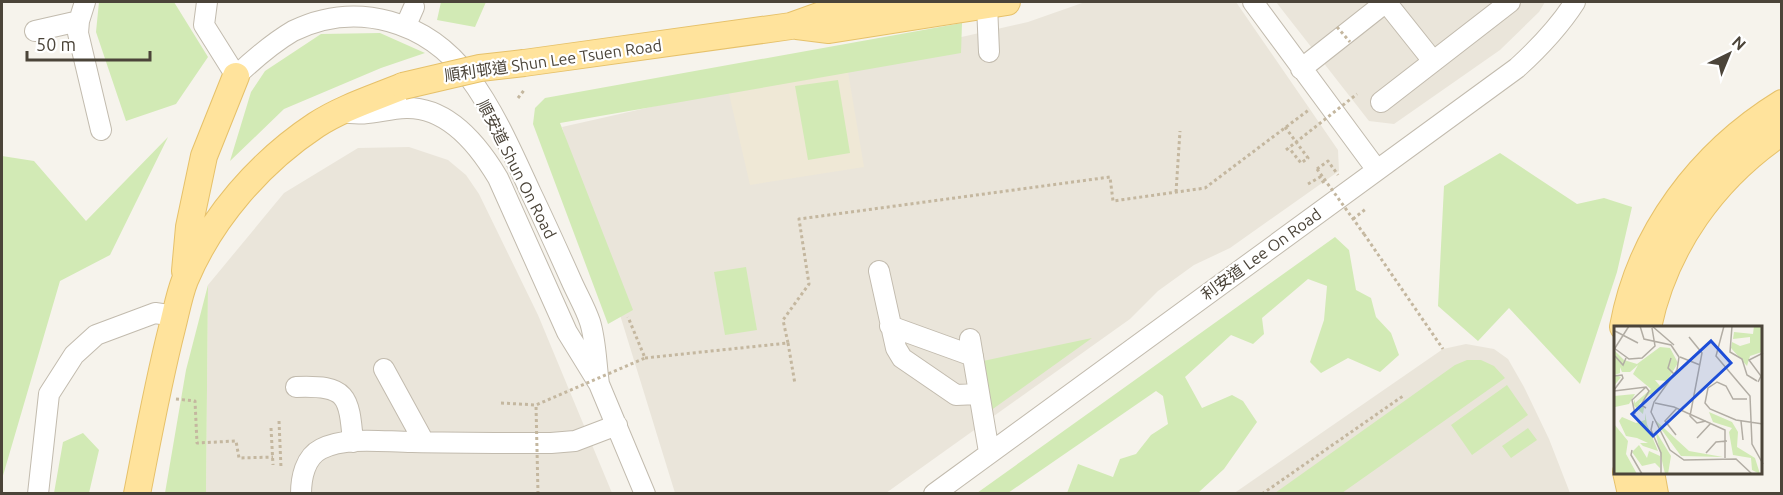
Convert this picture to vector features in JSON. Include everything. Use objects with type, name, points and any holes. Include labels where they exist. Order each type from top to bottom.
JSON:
[{"type":"main road","name":"順利邨道 Shun Lee Tsuen Road","points":[[137,494],[156,394],[184,281],[225,211],[250,179],[316,125],[403,86],[480,68],[791,26],[827,13],[904,2]]},
{"type":"main road","name":"順利邨道 Shun Lee Tsuen Road","points":[[791,26],[829,30],[997,3]]},
{"type":"main road","points":[[184,281],[189,227],[204,156],[236,76]]},
{"type":"main road","points":[[1623,326],[1628,302],[1640,268],[1675,203],[1720,150],[1747,126],[1778,105]]},
{"type":"main road","points":[[1648,326],[1655,300],[1669,264],[1700,208],[1742,162],[1782,132]]},
{"type":"main road","points":[[1626,474],[1631,494]]},
{"type":"main road","points":[[1651,474],[1655,494]]},
{"type":"street","points":[[85,2],[78,33],[101,130]]},
{"type":"street","points":[[207,2],[204,25],[236,76]]},
{"type":"street","points":[[1254,2],[1377,170]]},
{"type":"street","points":[[1301,69],[1362,14],[1386,2],[1433,61]]},
{"type":"street","points":[[1381,102],[1510,2]]},
{"type":"street","name":"利安道 Lee On Road","points":[[934,494],[1517,68],[1544,44],[1562,23],[1575,2]]},
{"type":"street","points":[[988,52],[997,3]]},
{"type":"street","name":"順安道 Shun On Road","points":[[236,76],[261,52],[294,30],[324,19],[357,14],[387,18],[410,16],[468,76],[504,135],[590,322],[599,384]]},
{"type":"street","points":[[35,31],[79,21]]},
{"type":"street","name":"順安道 Shun On Road","points":[[342,112],[359,115],[392,109],[422,110],[456,127],[486,156],[567,332],[599,384],[645,494]]},
{"type":"street","points":[[879,271],[890,326],[896,348],[902,358],[956,395],[978,394]]},
{"type":"street","points":[[38,494],[49,394],[74,355],[96,335],[155,313],[175,316]]},
{"type":"street","points":[[890,326],[971,347],[989,452]]},
{"type":"street","points":[[384,369],[424,442]]},
{"type":"street","points":[[296,387],[321,386],[332,388],[340,394],[350,410],[353,442]]},
{"type":"street","points":[[302,494],[303,474],[309,460],[319,450],[336,444],[353,442],[551,443],[575,441],[617,425]]},
{"type":"path","points":[[1337,27],[1350,42]]},
{"type":"path","points":[[518,98],[525,89]]},
{"type":"path","points":[[1285,127],[1308,158],[1301,163],[1288,149],[1357,94]]},
{"type":"path","points":[[795,384],[783,320],[809,284],[798,219],[1110,177],[1113,201],[1205,188],[1313,107]]},
{"type":"path","points":[[1176,193],[1180,131]]},
{"type":"path","points":[[1338,175],[1328,161],[1317,169],[1443,350]]},
{"type":"path","points":[[1308,184],[1320,177],[1325,184]]},
{"type":"path","points":[[1353,219],[1367,208]]},
{"type":"path","points":[[628,317],[645,358]]},
{"type":"path","points":[[501,403],[536,405],[645,358],[788,343]]},
{"type":"path","points":[[1262,494],[1403,396]]},
{"type":"path","points":[[180,399],[195,401],[197,443],[236,441],[239,458],[273,457]]},
{"type":"path","points":[[536,405],[538,494]]},
{"type":"path","points":[[279,421],[280,468]]},
{"type":"path","points":[[271,428],[273,465]]},
{"type":"shaded area","points":[[1085,2],[1236,2],[1338,150],[1339,171],[1230,248],[1194,265],[1158,291],[1130,319],[886,493],[675,493],[562,127],[1028,22]]},
{"type":"shaded area","points":[[1276,2],[1545,2],[1539,12],[1500,50],[1394,124],[1369,121]]},
{"type":"shaded area","points":[[847,66],[864,167],[750,185],[727,85]]},
{"type":"shaded area","points":[[409,147],[448,160],[466,175],[479,194],[538,315],[612,493],[206,494],[208,285],[284,193],[358,148]]},
{"type":"shaded area","points":[[1466,344],[1494,349],[1508,359],[1549,439],[1570,493],[1233,494],[1443,349]]},
{"type":"green space","points":[[99,2],[174,2],[208,57],[176,104],[126,121],[96,32]]},
{"type":"green space","points":[[441,2],[486,2],[475,27],[437,20]]},
{"type":"green space","points":[[962,23],[961,53],[560,123],[633,310],[608,324],[533,124],[535,108],[545,98]]},
{"type":"green space","points":[[380,33],[425,53],[381,68],[284,109],[230,161],[251,92],[265,71],[321,34]]},
{"type":"green space","points":[[838,80],[850,153],[808,160],[795,86]]},
{"type":"green space","points":[[168,137],[110,255],[60,281],[2,479],[2,156],[34,161],[86,221]]},
{"type":"green space","points":[[1500,153],[1577,204],[1604,198],[1632,207],[1617,272],[1580,384],[1509,308],[1478,341],[1438,306],[1444,186]]},
{"type":"green space","points":[[1335,237],[1349,250],[1356,290],[1371,298],[1376,317],[1391,333],[1399,355],[1380,372],[1348,358],[1321,373],[1310,362],[1324,320],[1327,286],[1308,279],[1262,318],[1264,334],[1253,344],[1231,335],[1185,377],[1202,408],[1232,395],[1243,401],[1257,422],[1224,469],[1196,494],[1067,493],[1078,464],[1113,477],[1120,459],[1136,454],[1151,435],[1168,424],[1163,396],[1156,391],[1008,493],[977,493]]},
{"type":"green space","points":[[746,267],[757,330],[725,335],[714,272]]},
{"type":"green space","points":[[208,285],[206,493],[165,493],[186,370]]},
{"type":"green space","points":[[1092,338],[990,411],[983,361]]},
{"type":"green space","points":[[1467,360],[1481,360],[1494,366],[1505,378],[1342,493],[1275,493],[1455,365]]},
{"type":"green space","points":[[1507,385],[1528,415],[1472,455],[1451,425]]},
{"type":"green space","points":[[1528,428],[1537,440],[1511,458],[1502,446]]},
{"type":"green space","points":[[83,433],[99,450],[89,493],[54,493],[63,442]]}]
